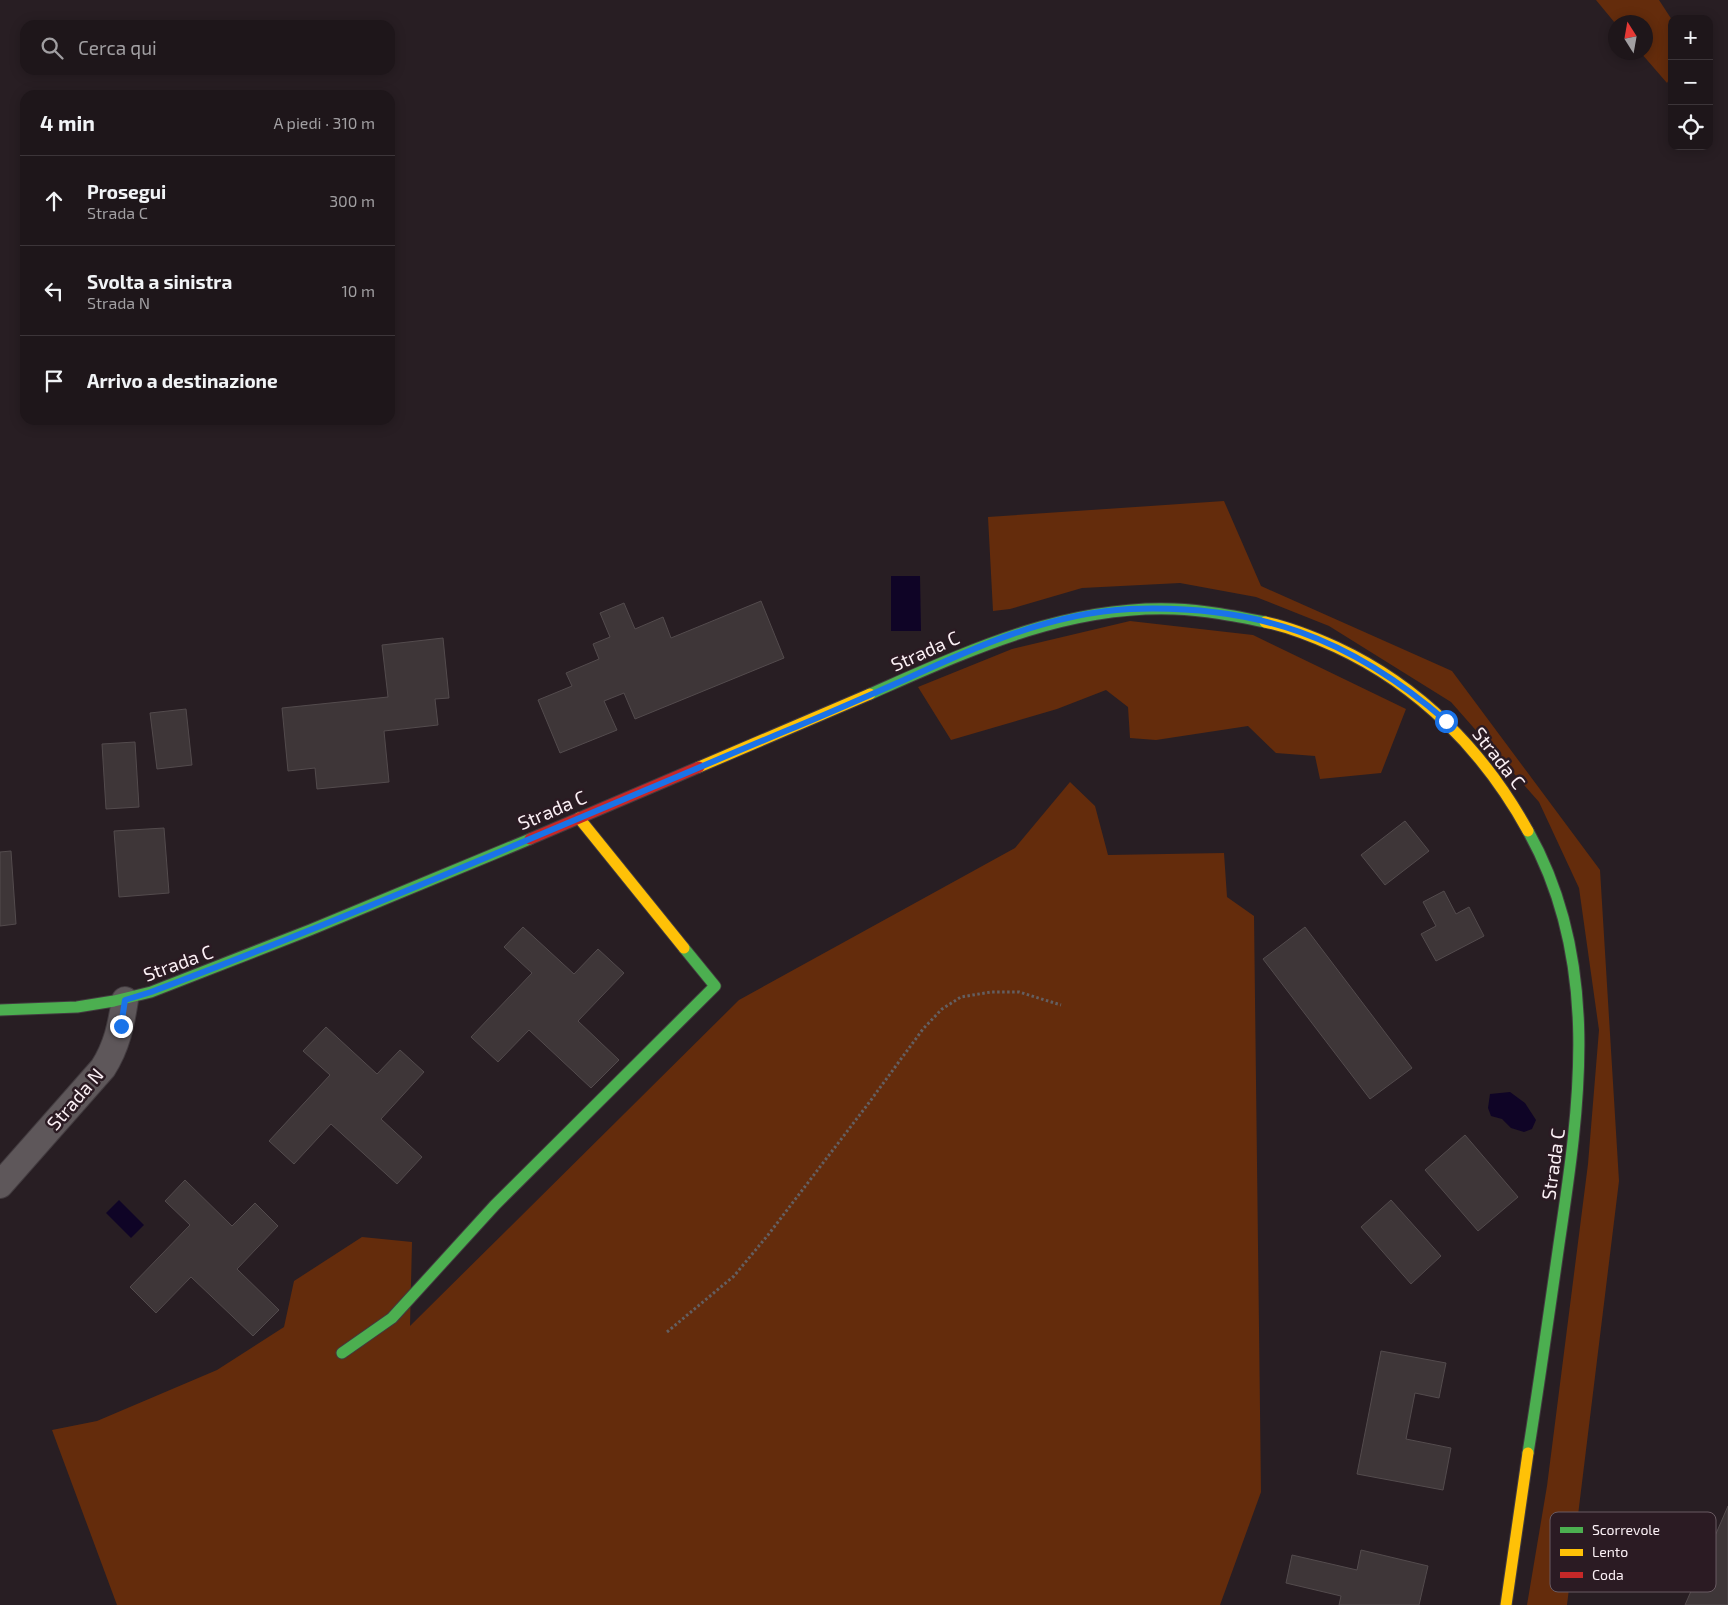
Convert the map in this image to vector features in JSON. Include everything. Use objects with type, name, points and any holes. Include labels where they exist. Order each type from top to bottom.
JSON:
[{"type":"street","name":"Strada C","points":[[0,1010],[64,1008],[125,1000],[160,989],[302,934],[839,708],[987,643],[1062,620],[1108,612],[1153,609],[1198,611],[1243,617],[1284,626],[1320,639],[1383,672],[1426,704],[1465,740],[1482,760],[1502,787],[1537,846],[1551,877],[1568,933],[1579,1004],[1580,1050],[1574,1146],[1506,1605]]},
{"type":"street","points":[[342,1353],[392,1318],[495,1206],[715,986],[579,818]]},
{"type":"street","name":"Strada N","points":[[0,1185],[103,1068],[119,1036],[125,1000]]},
{"type":"path","points":[[667,1332],[734,1276],[768,1235],[912,1043],[942,1009],[961,997],[991,992],[1019,992],[1060,1005]]},
{"type":"shaded area","points":[[1596,0],[1659,0],[1669,15],[1667,83],[1647,60],[1653,60],[1653,15],[1608,15]]},
{"type":"shaded area","points":[[1224,501],[1261,586],[1452,671],[1600,870],[1619,1181],[1578,1512],[1550,1512],[1550,1592],[1569,1592],[1567,1605],[1527,1605],[1547,1486],[1588,1164],[1599,1030],[1579,888],[1539,802],[1451,702],[1329,626],[1256,597],[1180,583],[1082,588],[1010,609],[993,611],[988,517]]},
{"type":"shaded area","points":[[891,576],[920,576],[921,631],[891,631]]},
{"type":"shaded area","points":[[1130,621],[1253,635],[1406,709],[1381,773],[1320,779],[1315,756],[1276,753],[1248,726],[1156,740],[1130,738],[1128,707],[1106,690],[1057,709],[951,740],[918,687],[1012,649]]},
{"type":"shaded area","points":[[1070,782],[1095,806],[1108,855],[1224,853],[1227,897],[1254,916],[1261,1492],[1220,1605],[117,1605],[52,1430],[97,1421],[217,1370],[284,1327],[294,1281],[362,1237],[412,1242],[410,1326],[739,1000],[1015,848]]},
{"type":"shaded area","points":[[1510,1092],[1525,1103],[1536,1120],[1532,1129],[1524,1132],[1511,1128],[1502,1119],[1491,1116],[1488,1108],[1490,1094]]},
{"type":"shaded area","points":[[119,1200],[144,1225],[131,1238],[106,1213]]},
{"type":"building","points":[[761,601],[784,658],[635,719],[624,693],[604,701],[617,730],[560,753],[538,700],[572,686],[566,673],[599,659],[593,644],[610,637],[600,613],[624,603],[635,629],[663,617],[671,638]]},
{"type":"building","points":[[443,638],[449,698],[435,699],[438,725],[384,731],[389,782],[317,789],[315,768],[288,771],[282,708],[388,697],[382,645]]},
{"type":"building","points":[[186,709],[192,765],[157,769],[150,713]]},
{"type":"building","points":[[135,742],[139,807],[106,809],[102,744]]},
{"type":"building","points":[[1405,821],[1429,851],[1385,885],[1361,855]]},
{"type":"building","points":[[164,828],[169,893],[119,897],[114,831]]},
{"type":"building","points":[[11,851],[16,924],[0,926],[0,852]]},
{"type":"building","points":[[1444,891],[1456,914],[1469,907],[1484,936],[1436,961],[1421,934],[1436,926],[1423,902]]},
{"type":"building","points":[[523,927],[574,974],[598,949],[624,973],[578,1021],[619,1060],[591,1088],[529,1030],[498,1062],[471,1037],[532,973],[504,947]]},
{"type":"building","points":[[1305,927],[1412,1068],[1370,1099],[1263,959]]},
{"type":"building","points":[[326,1027],[377,1074],[400,1050],[424,1072],[381,1119],[422,1157],[397,1184],[331,1124],[294,1164],[269,1141],[330,1075],[303,1051]]},
{"type":"building","points":[[1465,1135],[1518,1197],[1478,1231],[1425,1170]]},
{"type":"building","points":[[185,1180],[232,1226],[255,1203],[278,1226],[237,1269],[279,1310],[253,1336],[191,1277],[156,1313],[130,1287],[190,1225],[165,1201]]},
{"type":"building","points":[[1391,1200],[1441,1256],[1411,1284],[1361,1227]]},
{"type":"building","points":[[1381,1351],[1446,1363],[1439,1398],[1415,1393],[1406,1439],[1451,1448],[1443,1490],[1357,1474]]},
{"type":"building","points":[[1728,1506],[1728,1605],[1685,1605],[1691,1592],[1716,1592],[1716,1534]]},
{"type":"building","points":[[1361,1550],[1428,1566],[1419,1605],[1339,1605],[1341,1596],[1286,1583],[1292,1555],[1357,1570]]},
{"type":"traffic: fast","points":[[870,694],[981,647],[1056,623],[1094,615],[1134,610],[1174,609],[1209,612],[1265,622]]},
{"type":"traffic: fast","points":[[1528,831],[1551,880],[1567,931],[1575,982],[1579,1034],[1578,1086],[1567,1191],[1528,1453]]},
{"type":"traffic: fast","points":[[0,1010],[77,1007],[151,992],[310,930],[530,839]]},
{"type":"traffic: fast","points":[[342,1353],[392,1318],[495,1205],[715,986],[684,948]]},
{"type":"traffic: slow","points":[[1265,622],[1301,633],[1336,647],[1367,663],[1422,701],[1470,748],[1511,802],[1528,831]]},
{"type":"traffic: slow","points":[[699,767],[870,694]]},
{"type":"traffic: slow","points":[[579,818],[684,948]]},
{"type":"traffic: slow","points":[[1506,1605],[1528,1453]]},
{"type":"traffic: jam","points":[[530,839],[699,767]]},
{"type":"route","points":[[121,1026],[125,1000],[151,992],[320,927],[848,704],[987,643],[1062,620],[1129,610],[1176,610],[1222,613],[1265,621],[1320,639],[1342,649],[1383,672],[1446,721]]}]
